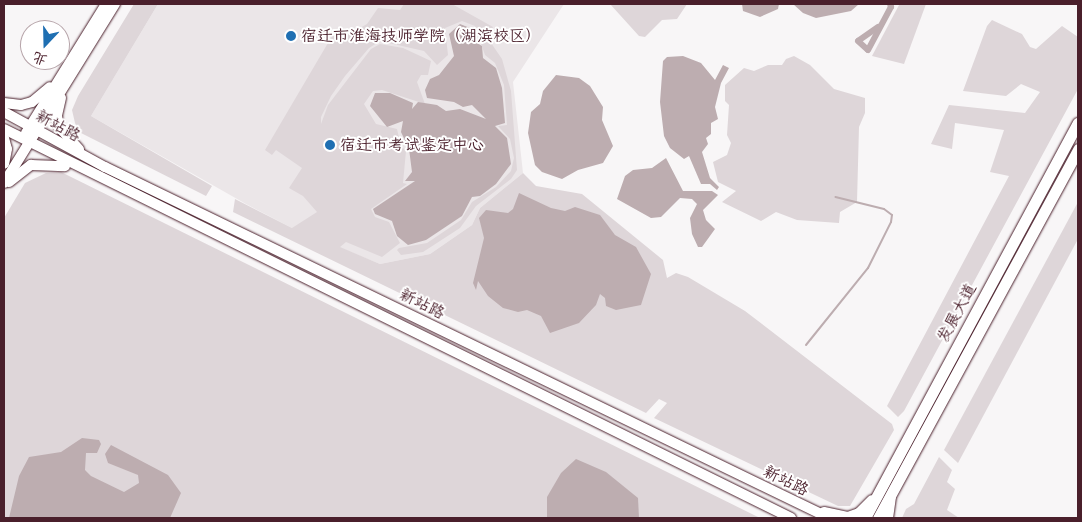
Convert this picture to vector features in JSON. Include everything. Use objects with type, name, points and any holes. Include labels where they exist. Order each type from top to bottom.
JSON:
[{"type":"main road","name":"发展大道","points":[[878,518],[887,490],[1078,122]]},
{"type":"main road","name":"发展大道","points":[[865,518],[887,490],[1078,149]]},
{"type":"street","points":[[105,167],[72,144],[59,127],[58,106],[77,58],[106,4]]},
{"type":"street","points":[[4,183],[32,130],[77,58],[115,4]]},
{"type":"street","points":[[4,103],[21,105],[42,96],[77,58]]},
{"type":"street","name":"新站路","points":[[4,112],[32,130],[105,167],[829,518]]},
{"type":"street","name":"新站路","points":[[4,129],[25,142],[791,518]]},
{"type":"street","points":[[4,138],[7,149],[4,164]]},
{"type":"street","points":[[4,170],[25,142]]},
{"type":"street","points":[[4,189],[31,165],[58,164],[97,177]]},
{"type":"street","points":[[805,507],[848,517],[859,513],[887,490]]},
{"type":"street","points":[[887,490],[888,518]]},
{"type":"shaded area","points":[[134,4],[158,4],[91,116],[212,186],[206,196],[79,132],[75,123],[72,110],[78,96]]},
{"type":"shaded area","name":"宿迁市考试鉴定中心","points":[[158,4],[564,4],[513,82],[523,173],[480,208],[472,225],[430,254],[380,264],[292,228],[91,116]]},
{"type":"shaded area","points":[[404,4],[452,4],[493,27],[489,40],[502,59],[511,91],[517,170],[511,179],[476,206],[460,228],[423,252],[401,255],[397,250],[399,248],[427,243],[461,220],[472,202],[496,187],[511,171],[514,158],[510,139],[498,126],[507,125],[504,85],[495,63],[485,55],[475,26],[462,21],[445,28],[448,55],[437,65],[424,51],[380,41],[369,48],[345,76],[331,96],[321,117],[321,124],[328,105],[371,49],[380,44],[403,48],[431,61],[428,75],[421,75],[417,82],[425,104],[382,90],[373,91],[364,104],[376,124],[397,129],[401,146],[406,151],[403,183],[407,184],[371,209],[375,217],[389,222],[400,243],[382,257],[346,242],[340,247],[380,264],[430,254],[472,225],[480,208],[523,173],[536,186],[582,194],[663,260],[667,278],[676,273],[688,277],[745,311],[892,424],[894,430],[850,506],[838,506],[654,418],[667,403],[659,399],[646,413],[233,212],[235,199],[292,228],[317,212],[303,196],[289,188],[302,168],[276,150],[272,155],[265,150],[335,31],[341,35],[351,33],[367,24],[378,8],[400,10]]},
{"type":"shaded area","points":[[610,4],[687,4],[677,19],[662,20],[645,37],[639,36]]},
{"type":"shaded area","points":[[742,4],[779,4],[778,9],[760,17],[743,11]]},
{"type":"shaded area","points":[[793,4],[859,4],[851,11],[816,18],[803,13]]},
{"type":"shaded area","points":[[926,4],[904,64],[872,56],[899,5]]},
{"type":"shaded area","points":[[992,20],[1022,34],[1030,47],[1036,49],[1062,26],[1078,37],[1078,89],[904,411],[898,417],[887,406],[1009,176],[990,172],[1004,130],[955,123],[952,149],[931,144],[949,105],[1025,113],[1040,92],[1021,84],[1006,96],[963,91],[987,26]]},
{"type":"shaded area","points":[[460,24],[475,30],[477,43],[482,46],[483,58],[496,68],[502,88],[505,123],[495,126],[507,138],[511,164],[496,184],[480,196],[472,197],[462,216],[426,240],[408,245],[397,236],[392,221],[375,214],[373,209],[415,181],[405,181],[412,172],[409,149],[401,132],[403,121],[387,127],[370,106],[375,93],[390,93],[413,103],[412,109],[418,102],[437,105],[446,111],[460,109],[486,119],[472,105],[463,107],[454,102],[427,98],[425,90],[430,79],[439,75],[454,56],[449,34]]},
{"type":"shaded area","points":[[683,56],[701,63],[715,80],[723,65],[729,68],[721,83],[715,107],[718,119],[711,123],[711,134],[706,138],[708,144],[702,152],[710,178],[719,187],[717,190],[710,184],[701,184],[689,156],[684,159],[670,148],[664,136],[660,102],[663,61],[667,57]]},
{"type":"shaded area","points":[[794,56],[810,65],[834,89],[865,98],[865,113],[859,127],[857,202],[840,212],[839,223],[797,220],[776,212],[761,221],[722,202],[736,191],[718,182],[713,162],[727,155],[731,143],[727,135],[729,105],[725,101],[725,85],[744,68],[754,71],[768,65],[782,65],[786,59]]},
{"type":"shaded area","points":[[556,75],[579,78],[590,86],[603,107],[602,120],[613,146],[603,163],[578,170],[562,179],[542,172],[535,165],[528,133],[531,112],[540,104],[543,91]]},
{"type":"shaded area","points":[[666,158],[683,191],[712,191],[718,195],[703,210],[706,220],[715,229],[702,247],[698,247],[692,234],[690,218],[697,204],[692,199],[680,198],[661,217],[651,218],[617,199],[625,176],[633,170],[652,168]]},
{"type":"shaded area","points":[[61,172],[760,518],[4,518],[4,218],[25,183],[46,173]]},
{"type":"shaded area","points":[[519,193],[551,208],[565,211],[575,207],[600,215],[615,235],[636,247],[651,274],[641,305],[616,310],[606,306],[605,298],[600,294],[596,305],[579,323],[550,333],[541,316],[527,310],[518,312],[503,308],[488,296],[478,281],[476,290],[473,283],[484,238],[479,218],[486,210],[508,213],[513,209]]},
{"type":"shaded area","points":[[1078,202],[1078,239],[958,463],[944,450]]},
{"type":"shaded area","points":[[82,438],[99,440],[101,444],[97,453],[86,453],[85,470],[91,476],[124,492],[139,483],[138,475],[108,463],[105,454],[111,445],[168,475],[181,493],[170,518],[9,518],[19,476],[29,457],[61,452]]},
{"type":"shaded area","points":[[939,457],[952,470],[947,482],[955,489],[947,510],[959,518],[902,518],[906,509],[914,504]]},
{"type":"shaded area","points":[[576,459],[606,472],[638,498],[639,518],[547,518],[547,497],[561,473]]},
{"type":"waterway","points":[[878,27],[858,41],[868,50],[891,7],[890,4]]},
{"type":"waterway","points":[[806,345],[868,268],[891,222],[892,215],[884,209],[835,197]]},
{"type":"place","name":"宿迁市淮海技师学院（湖滨校区）","points":[[291,36]]},
{"type":"place","name":"宿迁市考试鉴定中心","points":[[330,145]]}]
